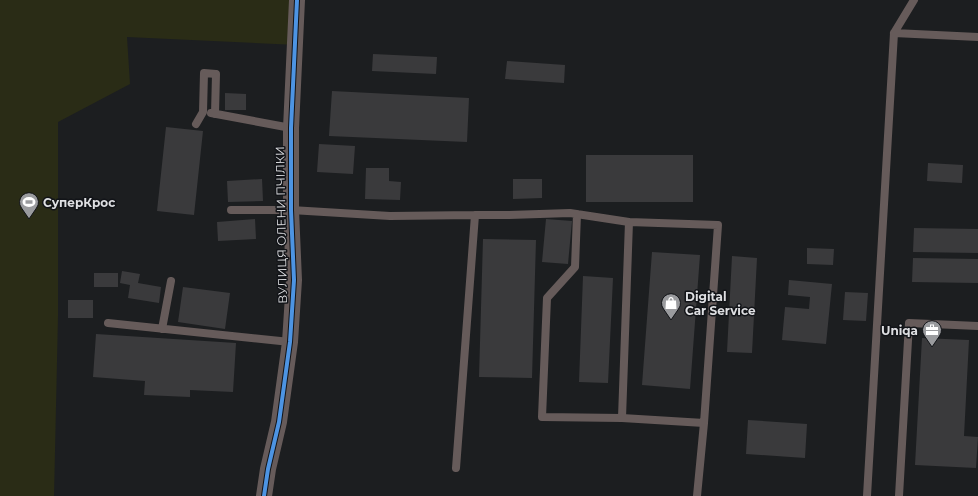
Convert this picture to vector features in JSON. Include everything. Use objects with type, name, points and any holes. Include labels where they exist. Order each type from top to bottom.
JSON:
[{"type":"street","name":"ВУЛИЦЯ ОЛЕНИ ПЧІЛКИ","points":[[264,496],[268,469],[279,422],[290,342],[294,280],[291,210],[291,128],[297,0]]},
{"type":"lane","points":[[867,496],[894,33],[914,0]]},
{"type":"lane","points":[[894,33],[978,37]]},
{"type":"lane","points":[[196,124],[203,112],[204,73],[216,74],[215,114]]},
{"type":"lane","points":[[203,112],[291,128]]},
{"type":"lane","points":[[230,210],[291,210],[390,216],[510,216],[570,213],[629,222],[718,224],[704,423],[696,496]]},
{"type":"lane","points":[[577,214],[575,267],[547,298],[542,417],[622,418],[704,423]]},
{"type":"lane","points":[[456,468],[475,215]]},
{"type":"lane","points":[[622,418],[629,222]]},
{"type":"lane","points":[[162,329],[171,281]]},
{"type":"lane","points":[[108,323],[290,342]]},
{"type":"lane","points":[[899,496],[909,323],[978,326]]},
{"type":"green space","name":"СуперКрос","points":[[0,0],[298,0],[297,45],[127,37],[130,84],[58,122],[58,316],[54,496],[0,496]]},
{"type":"building","points":[[373,54],[437,57],[436,74],[372,71]]},
{"type":"building","points":[[507,61],[565,65],[564,83],[505,79]]},
{"type":"building","points":[[332,91],[469,98],[467,142],[329,136]]},
{"type":"building","points":[[225,93],[246,94],[246,110],[225,110]]},
{"type":"building","points":[[166,127],[203,131],[194,215],[157,211]]},
{"type":"building","points":[[319,144],[355,146],[353,174],[317,172]]},
{"type":"building","points":[[586,155],[693,155],[693,202],[586,202]]},
{"type":"building","points":[[928,163],[963,165],[962,183],[927,181]]},
{"type":"building","points":[[366,168],[389,168],[389,181],[401,182],[400,200],[365,199]]},
{"type":"building","points":[[262,179],[263,201],[228,202],[227,181]]},
{"type":"building","points":[[513,179],[542,179],[542,198],[513,199]]},
{"type":"building","points":[[255,219],[256,239],[218,241],[217,222]]},
{"type":"building","points":[[546,219],[572,221],[568,264],[542,262]]},
{"type":"building","points":[[914,228],[978,229],[978,253],[913,252]]},
{"type":"building","points":[[483,239],[536,240],[532,378],[479,377]]},
{"type":"building","points":[[807,248],[834,249],[833,265],[807,264]]},
{"type":"building","name":"Digital Car Service","points":[[652,252],[700,255],[690,389],[642,385]]},
{"type":"building","points":[[732,256],[757,258],[752,353],[727,352]]},
{"type":"building","points":[[913,258],[978,259],[978,283],[912,282]]},
{"type":"building","points":[[122,271],[140,274],[138,283],[161,287],[159,303],[128,298],[130,285],[120,283]]},
{"type":"building","points":[[94,273],[118,273],[118,287],[94,287]]},
{"type":"building","points":[[583,276],[613,278],[608,383],[579,382]]},
{"type":"building","points":[[789,280],[832,284],[826,344],[782,340],[785,307],[809,309],[810,297],[788,295]]},
{"type":"building","points":[[183,287],[230,293],[225,329],[178,322]]},
{"type":"building","points":[[845,292],[868,293],[866,321],[843,320]]},
{"type":"building","points":[[68,300],[93,300],[93,318],[68,318]]},
{"type":"building","points":[[96,334],[236,343],[233,392],[190,390],[190,397],[144,395],[145,381],[93,377]]},
{"type":"building","points":[[922,338],[969,340],[964,436],[978,437],[976,468],[915,465]]},
{"type":"building","points":[[748,420],[807,424],[805,458],[746,454]]},
{"type":"cycle path","points":[[264,496],[268,469],[279,422],[290,342],[294,280],[291,210],[291,128],[297,0]]},
{"type":"place","name":"СуперКрос","points":[[29,219]]},
{"type":"place","name":"Digital Car Service","points":[[671,320]]},
{"type":"place","name":"Uniqa","points":[[932,347]]}]
